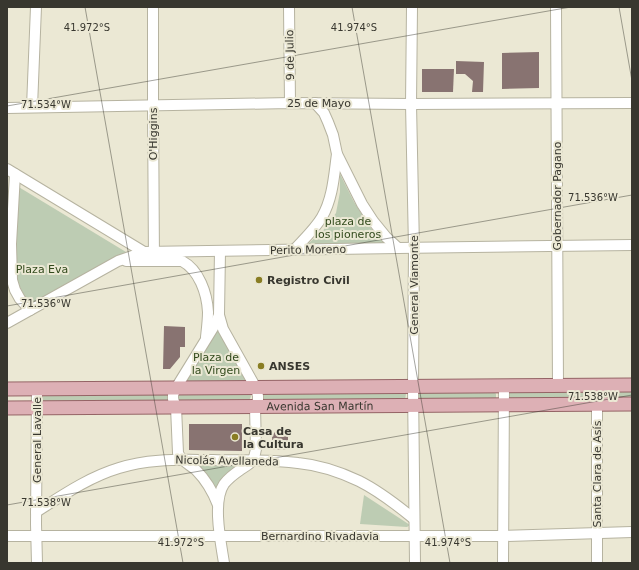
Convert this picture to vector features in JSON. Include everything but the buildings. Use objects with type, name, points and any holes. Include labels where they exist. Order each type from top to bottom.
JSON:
[{"type":"main road","name":"Avenida San Martín","points":[[7,389],[632,385]]},
{"type":"main road","name":"Avenida San Martín","points":[[7,408],[632,404]]},
{"type":"street","points":[[32,107],[36,7]]},
{"type":"street","name":"O'Higgins","points":[[150,255],[153,7]]},
{"type":"street","name":"9 de Julio","points":[[289,7],[290,103]]},
{"type":"street","name":"General Viamonte","points":[[412,7],[411,104],[414,248],[413,406],[415,563]]},
{"type":"street","name":"Gobernador Pagano","points":[[556,7],[558,386]]},
{"type":"street","name":"25 de Mayo","points":[[7,108],[290,103],[632,103]]},
{"type":"street","points":[[315,103],[324,113],[333,134],[337,154],[362,204],[386,237],[398,248]]},
{"type":"street","points":[[294,250],[323,216],[333,188],[337,154]]},
{"type":"street","points":[[30,310],[20,299],[12,280],[9,244],[11,171],[150,255],[182,261],[189,265],[198,277],[205,292],[208,310],[205,340]]},
{"type":"street","name":"Perito Moreno","points":[[150,255],[220,251],[632,245]]},
{"type":"street","points":[[220,251],[219,314],[223,329],[256,388],[258,396],[255,407],[255,456],[252,461],[230,477],[223,486],[220,494],[218,505],[220,536],[224,563]]},
{"type":"street","points":[[7,322],[118,261],[150,255]]},
{"type":"street","points":[[218,505],[214,495],[203,478],[179,456],[177,450],[176,407],[173,395],[213,328],[219,314]]},
{"type":"street","points":[[503,563],[504,386]]},
{"type":"street","name":"Santa Clara de Asís","points":[[597,386],[597,563]]},
{"type":"street","name":"General Lavalle","points":[[36,389],[37,563]]},
{"type":"street","name":"Nicolás Avellaneda","points":[[36,512],[77,486],[98,475],[141,462],[165,460],[252,461],[298,463],[341,473],[377,491],[414,518]]},
{"type":"street","name":"Bernardino Rivadavia","points":[[7,536],[504,536],[632,532]]},
{"type":"green space","name":"plaza de los pioneros","points":[[340,174],[354,202],[370,227],[386,245],[304,247],[322,232],[336,213],[340,192]]},
{"type":"green space","name":"Plaza Eva","points":[[17,186],[126,252],[34,304],[27,300],[16,280]]},
{"type":"green space","name":"Plaza de la Virgen","points":[[216,331],[221,333],[246,380],[245,382],[185,383],[183,379]]},
{"type":"green space","points":[[632,388],[632,400],[603,398],[603,391]]},
{"type":"green space","points":[[169,390],[169,401],[43,403],[41,397],[43,393]]},
{"type":"green space","points":[[510,390],[590,391],[591,394],[590,398],[509,399],[508,393]]},
{"type":"green space","points":[[494,391],[496,398],[493,400],[418,401],[417,392]]},
{"type":"green space","points":[[260,392],[405,392],[406,394],[405,400],[262,404]]},
{"type":"green space","points":[[250,393],[251,396],[249,402],[179,401],[178,398],[178,394]]},
{"type":"green space","points":[[195,465],[240,466],[217,490],[211,480]]},
{"type":"green space","points":[[364,495],[410,525],[407,527],[360,524]]},
{"type":"place","name":"Registro Civil","points":[[259,280]]},
{"type":"place","name":"ANSES","points":[[261,366]]},
{"type":"place","name":"Casa de la Cultura","points":[[235,437]]}]
